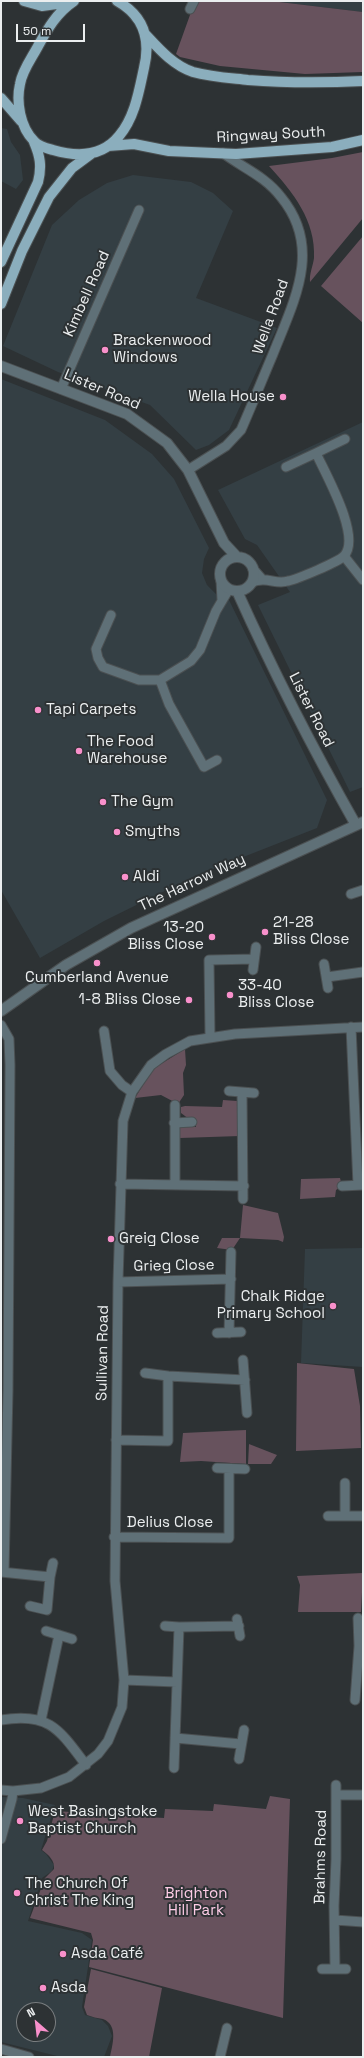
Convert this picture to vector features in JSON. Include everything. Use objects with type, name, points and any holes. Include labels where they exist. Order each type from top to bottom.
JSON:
[{"type":"main road","points":[[24,1],[42,6],[74,1]]},
{"type":"main road","points":[[21,121],[19,93],[23,75],[51,23],[74,1]]},
{"type":"main road","points":[[117,1],[129,5],[145,33],[161,52],[174,62],[193,72],[225,78],[284,83],[363,81]]},
{"type":"main road","points":[[1,304],[22,252],[49,197],[72,168],[91,154],[108,146],[119,137],[132,114],[147,55],[148,45],[145,33]]},
{"type":"main road","points":[[1,98],[21,121],[34,142],[40,158],[41,170],[38,182],[1,262]]},
{"type":"main road","name":"Ringway South","points":[[108,146],[134,144],[169,151],[257,154],[318,148],[363,140]]},
{"type":"main road","points":[[34,142],[44,147],[70,154],[91,154]]},
{"type":"street","name":"Wella Road","points":[[188,470],[226,446],[238,434],[296,299],[303,260],[301,238],[296,219],[281,196],[269,183],[255,172],[223,154]]},
{"type":"street","name":"Kimbell Road","points":[[62,389],[139,210]]},
{"type":"street","name":"Lister Road","points":[[1,366],[136,419],[167,442],[188,470],[224,543],[237,557]]},
{"type":"street","points":[[286,467],[345,439]]},
{"type":"street","points":[[221,580],[245,586],[287,582],[344,556],[350,546],[349,529],[316,452]]},
{"type":"street","name":"Lister Road","points":[[224,543],[224,563]]},
{"type":"street","points":[[344,556],[363,580]]},
{"type":"street","points":[[110,615],[96,649],[98,658],[103,667],[139,680],[160,680],[191,661],[200,650],[222,601],[220,571],[224,563],[237,557],[247,560],[253,569],[245,586],[222,601]]},
{"type":"street","name":"Lister Road","points":[[245,586],[243,606],[308,738],[360,824]]},
{"type":"street","points":[[160,680],[169,704],[204,767],[217,760]]},
{"type":"street","name":"The Harrow Way","points":[[1,1010],[66,965],[115,936],[193,899],[360,824]]},
{"type":"street","points":[[351,894],[363,890]]},
{"type":"street","points":[[253,970],[256,947]]},
{"type":"street","points":[[210,1036],[210,960],[254,959]]},
{"type":"street","points":[[324,964],[328,988]]},
{"type":"street","points":[[327,977],[363,972]]},
{"type":"street","points":[[1,1025],[9,1039],[10,1058],[8,1390],[2,1572],[50,1577]]},
{"type":"street","points":[[342,1186],[361,1185],[358,1092],[351,1027]]},
{"type":"street","name":"Sullivan Road","points":[[1,1790],[13,1791],[41,1788],[57,1784],[69,1777],[98,1754],[114,1729],[122,1707],[124,1680],[115,1580],[114,1537],[118,1282],[123,1121],[132,1092],[152,1065],[166,1054],[190,1041],[210,1036],[363,1027]]},
{"type":"street","points":[[104,1030],[110,1071],[122,1085],[132,1092]]},
{"type":"street","points":[[229,1091],[254,1093]]},
{"type":"street","points":[[242,1093],[243,1199]]},
{"type":"street","points":[[175,1105],[175,1184]]},
{"type":"street","points":[[174,1123],[192,1122]]},
{"type":"street","points":[[120,1184],[244,1186]]},
{"type":"street","name":"Grieg Close","points":[[229,1333],[231,1252]]},
{"type":"street","name":"Grieg Close","points":[[118,1282],[231,1279]]},
{"type":"street","points":[[217,1333],[241,1332]]},
{"type":"street","points":[[243,1360],[247,1413]]},
{"type":"street","points":[[145,1373],[168,1376],[245,1380]]},
{"type":"street","points":[[168,1376],[168,1440]]},
{"type":"street","points":[[116,1440],[178,1440]]},
{"type":"street","points":[[217,1468],[245,1469]]},
{"type":"street","name":"Delius Close","points":[[114,1537],[228,1538],[229,1469]]},
{"type":"street","points":[[345,1483],[345,1515]]},
{"type":"street","points":[[328,1516],[363,1516]]},
{"type":"street","points":[[30,1606],[47,1610],[50,1577],[53,1563]]},
{"type":"street","points":[[354,1700],[361,1646],[358,1618]]},
{"type":"street","points":[[165,1626],[179,1627],[238,1623],[240,1636]]},
{"type":"street","points":[[174,1768],[179,1627]]},
{"type":"street","points":[[46,1631],[72,1639]]},
{"type":"street","points":[[41,1720],[59,1635]]},
{"type":"street","points":[[124,1680],[177,1682]]},
{"type":"street","points":[[1,1720],[22,1717],[41,1720],[48,1723],[64,1737],[86,1765]]},
{"type":"street","points":[[239,1759],[244,1730]]},
{"type":"street","points":[[175,1738],[241,1744]]},
{"type":"street","name":"Brahms Road","points":[[335,1969],[336,1790],[363,1796]]},
{"type":"street","points":[[1,1839],[13,1791]]},
{"type":"street","name":"Brahms Road","points":[[335,1920],[363,1922]]},
{"type":"street","points":[[322,1969],[346,1969]]},
{"type":"street","points":[[220,2057],[227,2028]]},
{"type":"street","points":[[1,2049],[23,2056]]},
{"type":"shaded area","points":[[271,1],[363,1],[363,12]]},
{"type":"shaded area","points":[[1,128],[7,129],[11,142],[20,155],[23,180],[16,189],[1,181]]},
{"type":"shaded area","points":[[133,175],[191,182],[213,193],[233,211],[196,298],[277,328],[229,430],[209,445],[196,450],[150,405],[58,372],[3,346],[52,225],[79,200],[107,183]]},
{"type":"shaded area","points":[[1,379],[105,420],[152,454],[174,479],[209,548],[204,559],[202,573],[207,585],[216,594],[229,600],[327,800],[317,828],[195,876],[104,921],[40,958],[1,890]]},
{"type":"shaded area","points":[[363,422],[363,787],[350,792],[258,605],[290,592],[257,545],[245,539],[218,490]]},
{"type":"shaded area","name":"Chalk Ridge Primary School","points":[[363,1248],[363,1367],[301,1363],[305,1249]]},
{"type":"shaded area","name":"Asda","points":[[1,1797],[23,1798],[55,1805],[41,1850],[54,1865],[52,1871],[42,1878],[28,1921],[82,1933],[92,1940],[82,2007],[85,2015],[102,2020],[108,2026],[112,2036],[104,2057],[61,2057],[1,2042]]},
{"type":"green space","points":[[195,1],[271,1],[363,12],[363,72],[305,74],[220,66],[180,57],[176,54]]},
{"type":"green space","points":[[363,152],[363,218],[310,282],[314,258],[314,244],[307,219],[294,197],[269,166],[332,158]]},
{"type":"green space","points":[[363,236],[363,323],[321,286]]},
{"type":"green space","points":[[185,1049],[186,1065],[183,1073],[184,1095],[178,1104],[161,1095],[135,1098],[153,1069]]},
{"type":"green space","points":[[223,1100],[237,1101],[240,1105],[240,1136],[180,1138],[180,1126],[196,1127],[196,1119],[189,1119],[181,1113],[181,1107],[222,1107]]},
{"type":"green space","points":[[340,1178],[342,1186],[336,1190],[335,1197],[300,1199],[301,1179]]},
{"type":"green space","points":[[243,1205],[278,1213],[284,1237],[283,1242],[278,1240],[240,1238]]},
{"type":"green space","points":[[222,1238],[240,1238],[232,1250],[217,1248]]},
{"type":"green space","points":[[297,1363],[354,1369],[360,1406],[361,1448],[296,1451]]},
{"type":"green space","points":[[246,1430],[246,1464],[201,1461],[180,1462],[183,1433]]},
{"type":"green space","points":[[249,1444],[277,1455],[271,1464],[248,1464]]},
{"type":"green space","points":[[363,1573],[361,1612],[298,1612],[300,1585],[297,1576]]},
{"type":"green space","name":"Brighton Hill Park","points":[[270,1796],[290,1799],[283,2018],[89,1967],[93,1940],[91,1933],[30,1918],[45,1878],[54,1869],[54,1863],[51,1858],[42,1850],[47,1841],[55,1811],[164,1818],[165,1809],[213,1811],[214,1804],[266,1809]]},
{"type":"green space","points":[[91,1969],[162,1988],[149,2057],[110,2057],[113,2042],[113,2031],[111,2026],[103,2019],[87,2015],[84,2007]]},
{"type":"place","name":"Brackenwood Windows","points":[[105,350]]},
{"type":"place","name":"Wella House","points":[[283,397]]},
{"type":"place","name":"Tapi Carpets","points":[[38,710]]},
{"type":"place","name":"The Food Warehouse","points":[[79,751]]},
{"type":"place","name":"The Gym","points":[[103,802]]},
{"type":"place","name":"Smyths","points":[[117,832]]},
{"type":"place","name":"Aldi","points":[[125,877]]},
{"type":"place","name":"21-28 Bliss Close","points":[[265,932]]},
{"type":"place","name":"13-20 Bliss Close","points":[[212,937]]},
{"type":"place","name":"Cumberland Avenue","points":[[97,963]]},
{"type":"place","name":"33-40 Bliss Close","points":[[230,995]]},
{"type":"place","name":"1-8 Bliss Close","points":[[189,1000]]},
{"type":"place","name":"Greig Close","points":[[111,1239]]},
{"type":"place","name":"Chalk Ridge Primary School","points":[[333,1306]]},
{"type":"place","name":"West Basingstoke Baptist Church","points":[[20,1821]]},
{"type":"place","name":"The Church Of Christ The King","points":[[17,1893]]},
{"type":"place","name":"Asda Café","points":[[63,1954]]},
{"type":"place","name":"Asda","points":[[43,1988]]}]
